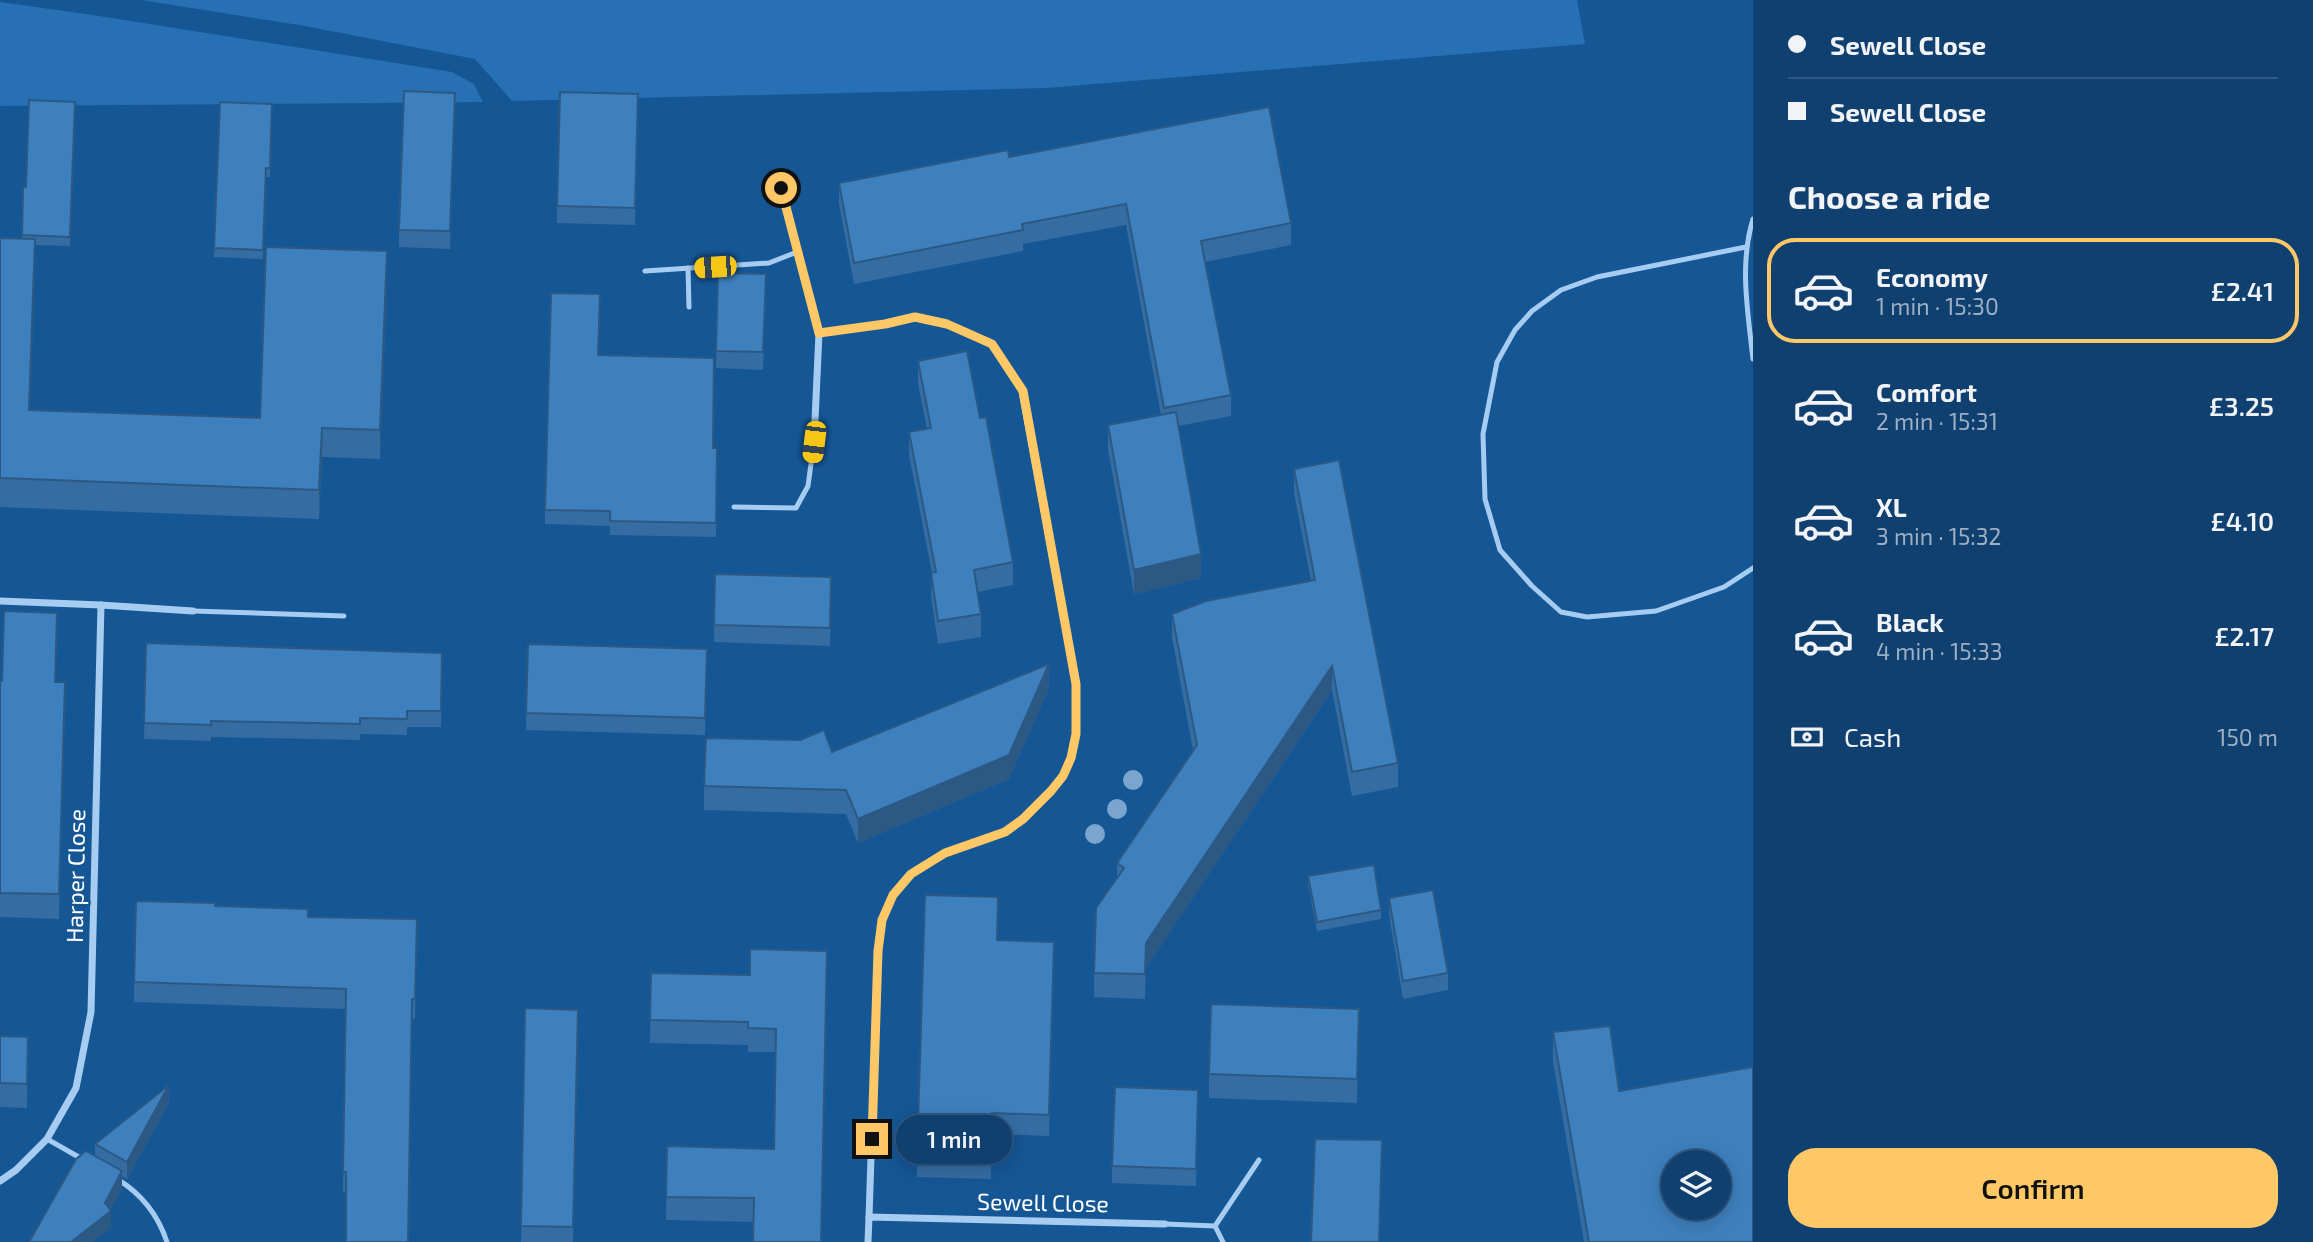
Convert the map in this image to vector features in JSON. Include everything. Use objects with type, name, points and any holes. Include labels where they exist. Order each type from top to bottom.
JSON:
[{"type":"street","points":[[797,252],[819,333],[814,442]]},
{"type":"street","points":[[819,333],[915,317],[947,324],[992,344],[1023,391],[1076,684],[1076,734],[1071,758],[1063,776],[1051,791],[1023,819],[1005,832],[945,853],[911,874],[893,895],[882,920],[878,951],[868,1242]]},
{"type":"street","points":[[0,601],[193,611]]},
{"type":"street","name":"Harper Close","points":[[0,1181],[16,1170],[47,1139],[76,1088],[91,1012],[101,605]]},
{"type":"street","name":"Sewell Close","points":[[869,1217],[1166,1224]]},
{"type":"lane","points":[[645,271],[769,263],[797,252],[781,188]]},
{"type":"lane","points":[[1753,219],[1746,247],[1747,302],[1753,359]]},
{"type":"lane","points":[[1746,247],[1597,277],[1561,290],[1532,311],[1515,330],[1497,362],[1483,433],[1485,499],[1500,550],[1532,586],[1561,612],[1587,617],[1656,611],[1724,587],[1753,568]]},
{"type":"lane","points":[[688,268],[690,307]]},
{"type":"lane","points":[[734,507],[796,508],[808,486],[814,442]]},
{"type":"lane","points":[[193,611],[344,615]]},
{"type":"lane","points":[[47,1139],[87,1162]]},
{"type":"lane","points":[[1223,1242],[1215,1226],[1259,1160]]},
{"type":"lane","points":[[109,1174],[130,1187],[152,1208],[167,1242]]},
{"type":"lane","name":"Sewell Close","points":[[1166,1224],[1215,1226]]},
{"type":"shaded area","points":[[141,0],[1577,0],[1585,44],[1046,88],[512,101],[475,59],[305,26]]},
{"type":"shaded area","points":[[0,2],[452,72],[474,84],[483,102],[0,106]]},
{"type":"building","points":[[404,91],[455,93],[450,231],[399,230]]},
{"type":"building","points":[[560,92],[638,94],[635,208],[557,206]]},
{"type":"building","points":[[29,100],[75,102],[70,237],[22,235]]},
{"type":"building","points":[[220,102],[272,104],[263,250],[214,248]]},
{"type":"building","points":[[1269,107],[1291,223],[1201,241],[1231,395],[1164,408],[1126,204],[1022,224],[1023,230],[854,263],[839,183],[1008,150],[1009,157]]},
{"type":"building","points":[[0,238],[35,239],[29,410],[260,418],[266,247],[387,251],[380,430],[322,428],[319,490],[0,478]]},
{"type":"building","points":[[718,273],[766,274],[763,352],[716,351]]},
{"type":"building","points":[[551,293],[600,294],[598,355],[714,358],[716,523],[610,521],[610,511],[545,510]]},
{"type":"building","points":[[967,351],[980,418],[986,417],[1013,562],[974,570],[981,614],[938,621],[931,573],[936,572],[909,432],[931,428],[918,361]]},
{"type":"building","points":[[1176,412],[1201,554],[1134,570],[1108,425]]},
{"type":"building","points":[[1339,460],[1398,763],[1352,772],[1332,666],[1146,943],[1145,974],[1094,973],[1096,908],[1124,868],[1117,863],[1197,745],[1172,614],[1206,601],[1315,580],[1294,469]]},
{"type":"building","points":[[715,574],[831,577],[830,628],[714,625]]},
{"type":"building","points":[[4,611],[57,613],[55,682],[65,682],[59,894],[0,893],[0,681]]},
{"type":"building","points":[[146,643],[442,653],[441,711],[407,711],[407,719],[360,718],[360,724],[211,721],[211,725],[144,723]]},
{"type":"building","points":[[528,644],[707,649],[705,718],[526,713]]},
{"type":"building","points":[[1049,664],[1009,755],[858,819],[846,790],[704,786],[706,738],[800,740],[824,730],[832,752]]},
{"type":"building","points":[[1374,865],[1381,910],[1317,922],[1308,876]]},
{"type":"building","points":[[1433,890],[1448,973],[1403,981],[1389,898]]},
{"type":"building","points":[[925,895],[998,897],[997,940],[1054,942],[1049,1115],[992,1113],[991,1158],[917,1156]]},
{"type":"building","points":[[136,901],[308,909],[308,917],[417,919],[415,999],[412,999],[408,1242],[346,1242],[346,1172],[343,1172],[346,989],[134,982]]},
{"type":"building","points":[[750,949],[827,951],[821,1242],[753,1242],[754,1198],[666,1197],[667,1146],[774,1149],[776,1029],[748,1028],[748,1022],[650,1020],[651,973],[750,975]]},
{"type":"building","points":[[1211,1004],[1359,1009],[1357,1079],[1209,1074]]},
{"type":"building","points":[[525,1008],[578,1010],[573,1227],[521,1226]]},
{"type":"building","points":[[1610,1026],[1619,1091],[1753,1067],[1753,1242],[1589,1242],[1553,1032]]},
{"type":"building","points":[[0,1036],[28,1037],[27,1084],[0,1083]]},
{"type":"building","points":[[169,1085],[127,1162],[95,1144]]},
{"type":"building","points":[[1115,1087],[1198,1090],[1196,1169],[1112,1166]]},
{"type":"building","points":[[1315,1139],[1382,1140],[1379,1242],[1311,1242]]},
{"type":"building","points":[[86,1151],[122,1171],[105,1203],[111,1211],[71,1242],[29,1242],[76,1159]]},
{"type":"route","points":[[781,188],[819,333],[915,317],[947,324],[992,344],[1023,391],[1076,684],[1076,734],[1071,758],[1063,776],[1051,791],[1023,819],[1005,832],[945,853],[911,874],[893,895],[882,920],[878,951],[872,1139]]}]
